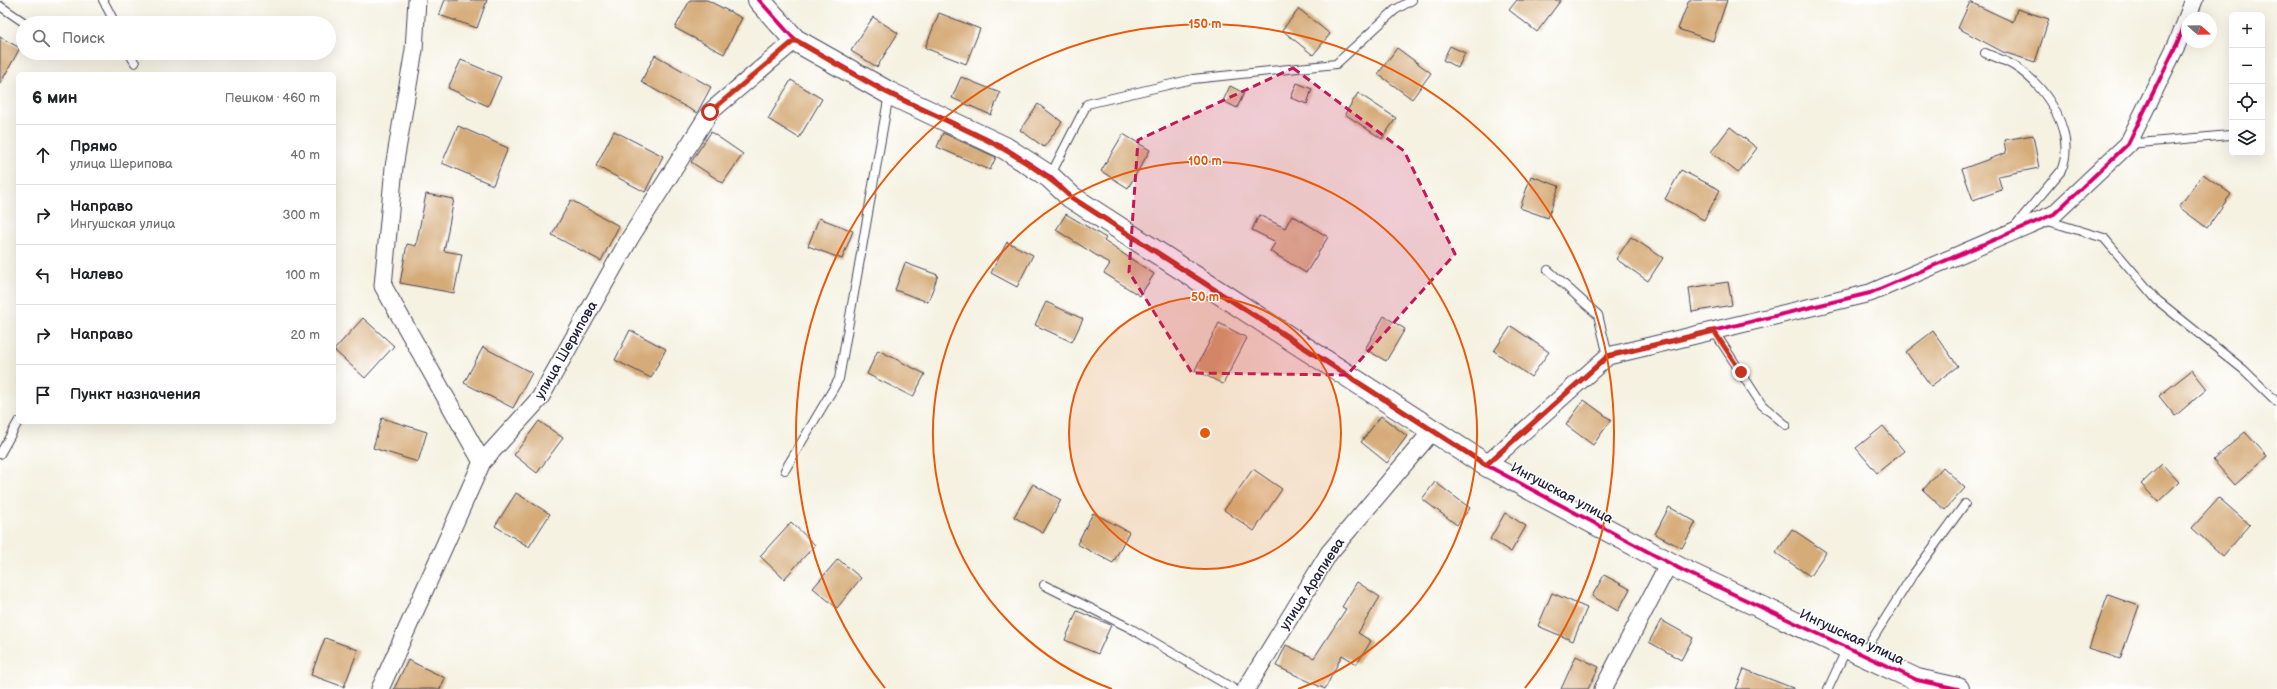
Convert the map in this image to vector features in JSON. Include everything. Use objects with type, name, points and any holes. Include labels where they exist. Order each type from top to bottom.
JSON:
[{"type":"street","points":[[417,0],[414,50],[394,167],[383,286],[482,462]]},
{"type":"street","name":"Ингушская улица","points":[[759,0],[795,40],[889,93],[1005,148],[1050,177],[1071,197],[1486,465],[1669,563],[1917,680],[1958,689]]},
{"type":"street","points":[[2189,12],[2194,0]]},
{"type":"street","points":[[1486,465],[1608,356],[1870,293],[2054,214],[2128,144],[2181,34]]},
{"type":"street","name":"улица Шерипова","points":[[380,689],[482,462],[540,398],[630,238],[710,112],[795,40]]},
{"type":"street","name":"улица Арапиева","points":[[1246,689],[1329,552],[1433,430]]},
{"type":"street","points":[[1603,689],[1669,563]]},
{"type":"lane","points":[[103,0],[111,16]]},
{"type":"lane","points":[[1050,177],[1087,104],[1193,79],[1336,64],[1395,10],[1412,0]]},
{"type":"lane","points":[[0,6],[16,17]]},
{"type":"lane","points":[[1985,53],[2016,66],[2038,87],[2062,125],[2066,148],[2066,160],[2061,171],[2005,236]]},
{"type":"lane","points":[[785,470],[839,379],[889,93]]},
{"type":"lane","points":[[2128,144],[2229,135]]},
{"type":"lane","points":[[2042,219],[2104,238],[2156,300],[2244,370],[2277,402]]},
{"type":"lane","points":[[1548,270],[1598,314],[1608,356]]},
{"type":"lane","points":[[1714,331],[1762,405],[1786,425]]},
{"type":"lane","points":[[0,454],[17,424]]},
{"type":"lane","points":[[1828,689],[1965,504]]},
{"type":"lane","points":[[1044,585],[1130,628],[1234,689]]},
{"type":"highlighted area","points":[[1293,68],[1404,151],[1455,254],[1347,375],[1192,373],[1129,272],[1138,140]]},
{"type":"building","points":[[445,0],[487,0],[477,28],[439,15]]},
{"type":"building","points":[[690,0],[707,0],[742,18],[724,54],[675,28]]},
{"type":"building","points":[[1517,0],[1561,0],[1537,32],[1509,10]]},
{"type":"building","points":[[1689,0],[1727,0],[1713,41],[1678,29]]},
{"type":"building","points":[[1970,2],[2013,22],[2017,9],[2049,19],[2035,62],[2003,52],[1958,28]]},
{"type":"building","points":[[1299,9],[1330,34],[1313,55],[1282,30]]},
{"type":"building","points":[[939,13],[980,29],[966,64],[925,48]]},
{"type":"building","points":[[873,17],[898,33],[877,67],[851,51]]},
{"type":"building","points":[[0,37],[16,46],[16,55],[0,84]]},
{"type":"building","points":[[1450,46],[1465,53],[1458,68],[1443,60]]},
{"type":"building","points":[[1397,48],[1431,73],[1412,99],[1378,74]]},
{"type":"building","points":[[655,55],[711,87],[697,113],[641,82]]},
{"type":"building","points":[[461,60],[501,77],[488,106],[448,88]]},
{"type":"building","points":[[961,77],[1000,93],[991,115],[952,98]]},
{"type":"building","points":[[791,80],[822,99],[799,138],[768,119]]},
{"type":"building","points":[[1297,83],[1312,89],[1307,104],[1291,98]]},
{"type":"building","points":[[1230,86],[1244,93],[1237,108],[1223,101]]},
{"type":"building","points":[[1358,93],[1396,118],[1382,139],[1345,114]]},
{"type":"building","points":[[1038,104],[1062,122],[1044,147],[1020,130]]},
{"type":"building","points":[[458,126],[508,148],[493,185],[442,163]]},
{"type":"building","points":[[1730,127],[1757,148],[1738,173],[1711,152]]},
{"type":"building","points":[[614,131],[663,156],[645,192],[596,166]]},
{"type":"building","points":[[711,132],[743,154],[723,183],[691,162]]},
{"type":"building","points":[[943,133],[996,157],[990,170],[937,147]]},
{"type":"building","points":[[1123,134],[1150,150],[1128,188],[1101,171]]},
{"type":"building","points":[[2033,135],[2039,168],[1998,176],[2002,190],[1973,200],[1962,169],[2006,153],[2004,140]]},
{"type":"building","points":[[1681,170],[1720,190],[1704,220],[1665,199]]},
{"type":"building","points":[[2203,174],[2231,194],[2207,228],[2179,207]]},
{"type":"building","points":[[1531,176],[1559,186],[1548,218],[1520,208]]},
{"type":"building","points":[[426,194],[454,199],[444,251],[462,254],[454,293],[400,283],[407,244],[416,246]]},
{"type":"building","points":[[571,200],[619,226],[601,261],[552,235]]},
{"type":"building","points":[[1066,214],[1106,238],[1104,241],[1154,274],[1140,296],[1104,273],[1110,264],[1056,230]]},
{"type":"building","points":[[1259,215],[1285,228],[1292,215],[1328,237],[1306,273],[1270,251],[1276,242],[1252,230]]},
{"type":"building","points":[[819,218],[853,231],[842,259],[808,246]]},
{"type":"building","points":[[1631,237],[1663,258],[1648,281],[1616,259]]},
{"type":"building","points":[[1007,242],[1033,255],[1017,287],[991,273]]},
{"type":"building","points":[[905,263],[938,275],[928,302],[895,290]]},
{"type":"building","points":[[1728,282],[1732,305],[1692,312],[1689,288]]},
{"type":"building","points":[[1046,302],[1083,319],[1072,342],[1035,325]]},
{"type":"building","points":[[1384,316],[1405,329],[1386,361],[1365,349]]},
{"type":"building","points":[[363,318],[394,346],[365,378],[336,352],[336,348]]},
{"type":"building","points":[[1219,323],[1247,338],[1223,384],[1195,370]]},
{"type":"building","points":[[1511,326],[1549,352],[1531,377],[1494,351]]},
{"type":"building","points":[[630,330],[666,349],[651,378],[615,360]]},
{"type":"building","points":[[1933,331],[1958,366],[1931,386],[1906,352]]},
{"type":"building","points":[[483,347],[532,373],[513,408],[464,383]]},
{"type":"building","points":[[878,350],[925,374],[913,397],[867,374]]},
{"type":"building","points":[[2192,370],[2207,389],[2175,416],[2159,396]]},
{"type":"building","points":[[1584,400],[1611,420],[1593,445],[1566,425]]},
{"type":"building","points":[[1381,416],[1407,436],[1387,463],[1361,442]]},
{"type":"building","points":[[382,418],[427,432],[418,462],[373,448]]},
{"type":"building","points":[[539,421],[563,438],[537,473],[514,455]]},
{"type":"building","points":[[1883,426],[1904,451],[1877,473],[1856,448]]},
{"type":"building","points":[[2245,432],[2267,456],[2235,485],[2213,460]]},
{"type":"building","points":[[2162,464],[2179,482],[2158,502],[2141,484]]},
{"type":"building","points":[[1943,467],[1965,488],[1945,510],[1923,490]]},
{"type":"building","points":[[1253,469],[1282,489],[1254,531],[1224,510]]},
{"type":"building","points":[[1435,482],[1470,508],[1457,525],[1422,499]]},
{"type":"building","points":[[1033,484],[1061,500],[1043,533],[1014,517]]},
{"type":"building","points":[[516,493],[550,514],[529,547],[495,526]]},
{"type":"building","points":[[2219,498],[2250,525],[2223,556],[2192,528]]},
{"type":"building","points":[[1669,507],[1696,522],[1682,548],[1655,534]]},
{"type":"building","points":[[1093,513],[1129,532],[1113,563],[1077,544]]},
{"type":"building","points":[[1505,513],[1526,526],[1511,552],[1490,539]]},
{"type":"building","points":[[791,522],[815,545],[784,579],[760,556]]},
{"type":"building","points":[[1792,529],[1826,552],[1810,576],[1776,553]]},
{"type":"building","points":[[838,559],[861,578],[837,608],[813,588]]},
{"type":"building","points":[[1604,575],[1630,589],[1618,611],[1592,596]]},
{"type":"building","points":[[1357,582],[1380,597],[1358,633],[1371,641],[1357,664],[1342,655],[1325,689],[1276,666],[1286,645],[1314,658],[1346,609],[1342,607]]},
{"type":"building","points":[[1552,593],[1587,608],[1573,641],[1538,626]]},
{"type":"building","points":[[2108,595],[2139,606],[2120,659],[2089,648]]},
{"type":"building","points":[[1077,611],[1111,625],[1098,654],[1065,640]]},
{"type":"building","points":[[1661,620],[1693,638],[1681,660],[1649,642]]},
{"type":"building","points":[[325,638],[358,650],[344,687],[311,675]]},
{"type":"building","points":[[1576,656],[1599,667],[1588,689],[1561,689]]},
{"type":"building","points":[[408,660],[445,678],[440,689],[394,689]]},
{"type":"building","points":[[1744,669],[1793,688],[1793,689],[1736,689]]},
{"type":"cycle path","points":[[759,0],[795,40],[889,93],[1005,148],[1050,177],[1071,197],[1486,465],[1684,571],[1917,680],[1958,689]]},
{"type":"cycle path","points":[[1486,465],[1608,356],[1870,293],[2054,214],[2128,144],[2181,34]]},
{"type":"route","points":[[710,112],[795,40],[889,93],[1005,148],[1050,177],[1071,197],[1486,465],[1608,356],[1714,331],[1741,372]]}]
